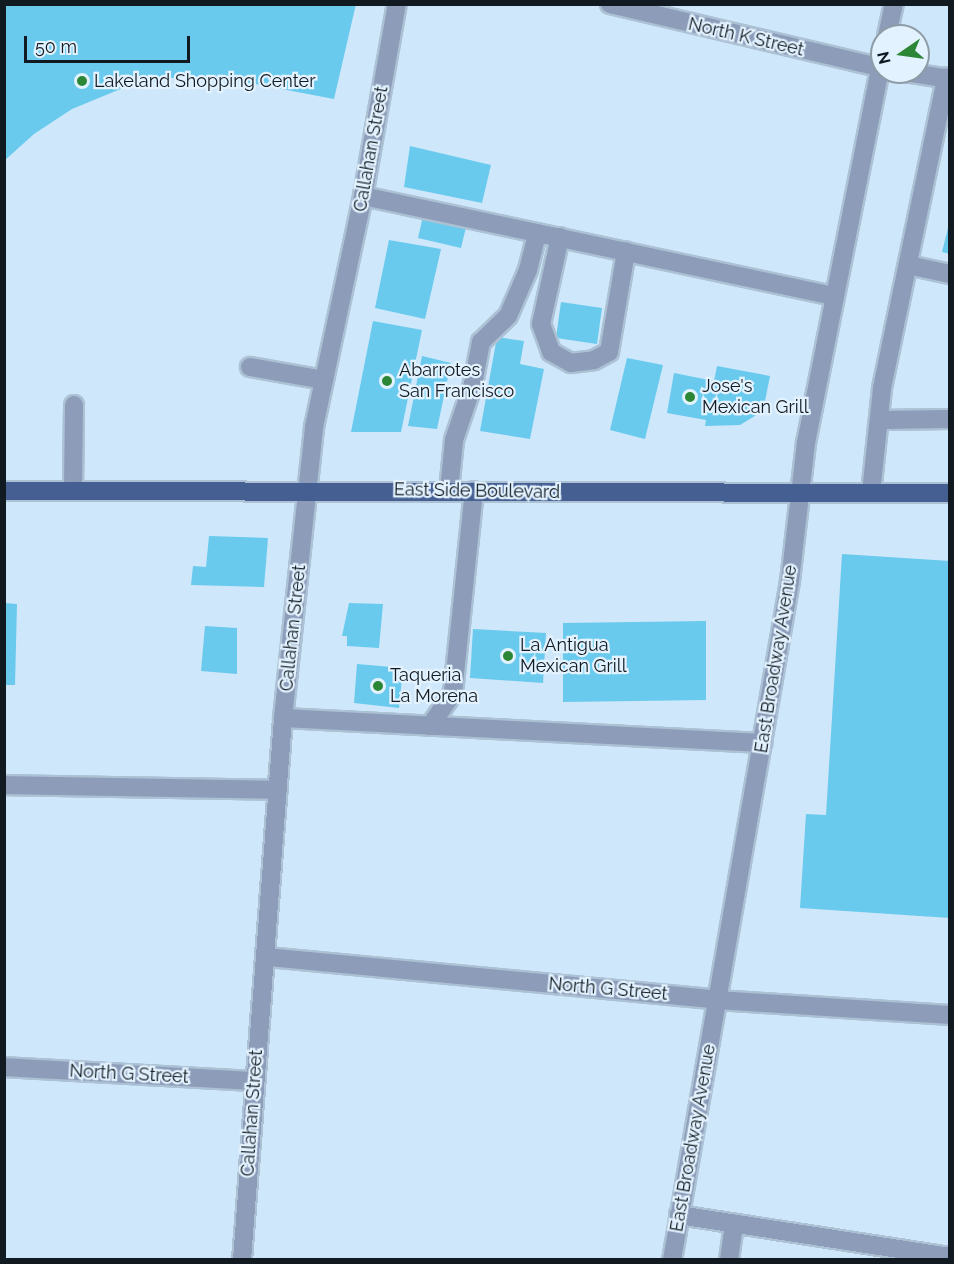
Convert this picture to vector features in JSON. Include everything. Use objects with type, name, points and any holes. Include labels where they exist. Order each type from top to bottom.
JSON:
[{"type":"main road","name":"East Side Boulevard","points":[[4,490],[950,493]]},
{"type":"street","name":"Callahan Street","points":[[242,1260],[253,1081],[267,957],[283,718],[308,490],[324,380],[363,196],[397,4]]},
{"type":"street","name":"North K Street","points":[[610,4],[870,63]]},
{"type":"street","points":[[890,24],[894,4]]},
{"type":"street","points":[[871,493],[879,420],[908,265],[948,79],[930,76]]},
{"type":"street","name":"East Broadway Avenue","points":[[672,1260],[790,581],[800,493],[834,296],[877,84]]},
{"type":"street","points":[[363,196],[834,296]]},
{"type":"street","points":[[449,490],[454,440],[473,384],[482,342],[508,316],[528,270],[537,232]]},
{"type":"street","points":[[560,237],[541,324],[551,352],[571,363],[594,360],[609,352],[626,252]]},
{"type":"street","points":[[908,265],[950,274]]},
{"type":"street","points":[[250,367],[324,380]]},
{"type":"street","points":[[73,489],[74,405]]},
{"type":"street","points":[[879,420],[950,419]]},
{"type":"street","points":[[430,726],[451,700],[461,632],[474,491]]},
{"type":"street","points":[[283,718],[762,743]]},
{"type":"street","points":[[4,786],[278,790]]},
{"type":"street","name":"North G Street","points":[[267,957],[718,1000],[950,1015]]},
{"type":"street","name":"North G Street","points":[[4,1067],[253,1081]]},
{"type":"street","points":[[679,1215],[950,1257]]},
{"type":"street","points":[[729,1260],[734,1224]]},
{"type":"building","name":"Lakeland Shopping Center","points":[[4,4],[356,4],[334,99],[218,77],[171,78],[123,88],[72,109],[34,134],[4,161]]},
{"type":"building","points":[[410,146],[491,165],[482,203],[404,187]]},
{"type":"building","points":[[424,212],[467,223],[461,248],[418,238]]},
{"type":"building","points":[[950,220],[950,254],[942,252]]},
{"type":"building","points":[[389,240],[441,249],[425,319],[375,308]]},
{"type":"building","points":[[561,302],[602,308],[597,344],[556,338]]},
{"type":"building","name":"Abarrotes San Francisco","points":[[373,321],[422,330],[401,432],[351,432]]},
{"type":"building","points":[[497,337],[524,341],[520,364],[544,369],[530,439],[480,431]]},
{"type":"building","points":[[422,356],[451,363],[437,429],[408,426]]},
{"type":"building","points":[[627,358],[663,365],[645,439],[610,430]]},
{"type":"building","points":[[717,366],[770,376],[763,411],[740,425],[705,426],[706,420],[667,413],[674,373],[714,381]]},
{"type":"building","points":[[209,536],[268,538],[264,587],[191,585],[193,566],[206,567]]},
{"type":"building","points":[[842,554],[950,561],[950,918],[800,908],[806,814],[826,815]]},
{"type":"building","points":[[4,603],[17,604],[15,685],[4,685]]},
{"type":"building","points":[[349,603],[383,604],[379,648],[347,646],[347,636],[342,636]]},
{"type":"building","points":[[706,621],[706,700],[563,702],[563,623]]},
{"type":"building","points":[[205,626],[237,628],[237,674],[201,671]]},
{"type":"building","name":"La Antigua Mexican Grill","points":[[473,629],[546,633],[543,683],[470,678]]},
{"type":"building","name":"Taqueria La Morena","points":[[357,664],[403,668],[399,708],[354,703]]},
{"type":"place","name":"Lakeland Shopping Center","points":[[82,81]]},
{"type":"place","name":"Abarrotes San Francisco","points":[[387,381]]},
{"type":"place","name":"Jose's Mexican Grill","points":[[690,397]]},
{"type":"place","name":"La Antigua Mexican Grill","points":[[508,656]]},
{"type":"place","name":"Taqueria La Morena","points":[[378,686]]}]
